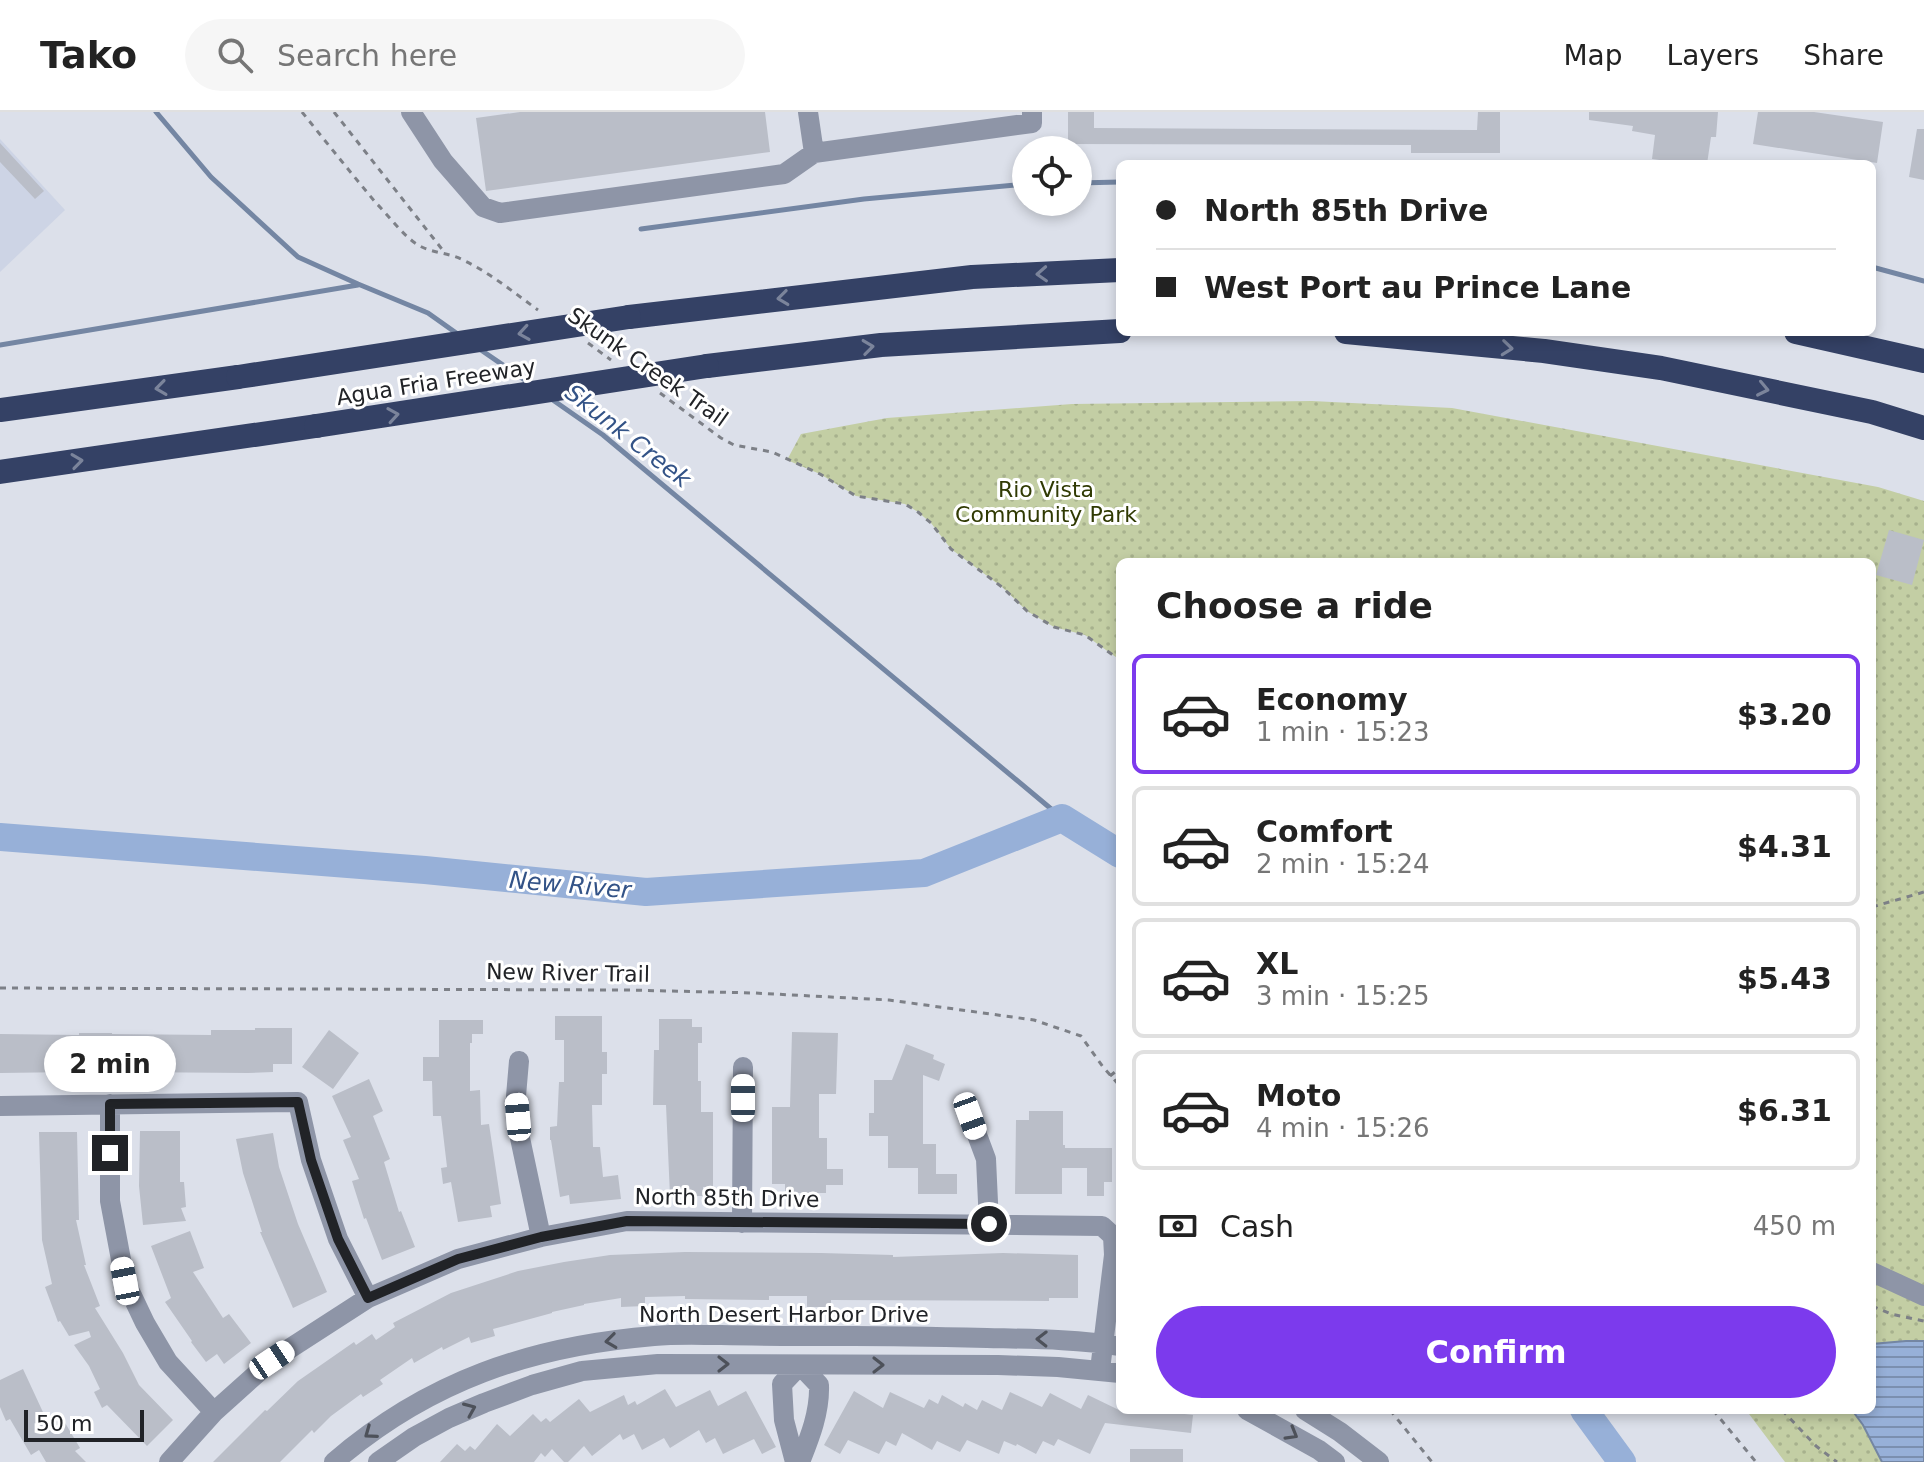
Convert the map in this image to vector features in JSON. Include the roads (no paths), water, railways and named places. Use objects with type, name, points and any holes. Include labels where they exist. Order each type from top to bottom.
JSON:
[{"type":"highway","name":"Agua Fria Freeway","points":[[0,410],[629,317],[972,277],[1116,270]]},
{"type":"highway","name":"Agua Fria Freeway","points":[[0,472],[707,366],[881,345],[1116,331]]},
{"type":"highway","points":[[1388,336],[1544,351],[1661,368],[1872,412],[1924,428]]},
{"type":"highway","points":[[1814,336],[1924,361]]},
{"type":"street","points":[[411,112],[443,161],[483,207],[500,213],[784,174],[814,153],[1032,123],[1032,112]]},
{"type":"street","points":[[808,112],[814,153]]},
{"type":"street","points":[[519,1061],[516,1096],[520,1138],[541,1237]]},
{"type":"street","points":[[742,1223],[743,1067]]},
{"type":"street","points":[[0,1106],[298,1102],[311,1160],[338,1239],[368,1298]]},
{"type":"street","points":[[110,1104],[110,1201],[125,1281],[168,1362],[214,1412]]},
{"type":"street","points":[[970,1116],[986,1159],[989,1224]]},
{"type":"street","name":"North 85th Drive","points":[[169,1462],[214,1412],[272,1360],[368,1298],[458,1259],[541,1237],[627,1221],[1102,1226],[1113,1236],[1112,1345]]},
{"type":"street","points":[[1876,1274],[1924,1296]]},
{"type":"street","name":"North Desert Harbor Drive","points":[[334,1462],[408,1407],[474,1376],[524,1358],[576,1345],[657,1335],[1075,1339],[1112,1345]]},
{"type":"street","points":[[797,1462],[784,1420],[782,1384],[800,1365],[800,1336]]},
{"type":"street","points":[[378,1462],[449,1418],[532,1385],[582,1371],[658,1364],[998,1365],[1110,1371],[1112,1345]]},
{"type":"street","points":[[797,1462],[815,1422],[819,1385],[800,1365]]},
{"type":"street","points":[[1254,1414],[1308,1443],[1335,1462]]},
{"type":"street","points":[[1311,1414],[1379,1462]]},
{"type":"street","points":[[784,1420],[815,1422]]},
{"type":"water","points":[[1924,1341],[1924,1462],[1882,1462],[1855,1414],[1876,1414],[1876,1344]]},
{"type":"waterway","name":"Skunk Creek","points":[[156,112],[211,177],[298,257],[428,313],[459,335]]},
{"type":"waterway","points":[[1092,183],[1116,182]]},
{"type":"waterway","points":[[641,229],[864,199],[1012,185]]},
{"type":"waterway","points":[[1876,268],[1924,281]]},
{"type":"waterway","points":[[0,345],[358,285]]},
{"type":"waterway","name":"Skunk Creek","points":[[481,350],[532,385]]},
{"type":"waterway","name":"Skunk Creek","points":[[550,398],[603,435],[1062,818]]},
{"type":"waterway","name":"New River","points":[[0,837],[425,870],[646,892],[924,873],[1062,818],[1116,852]]},
{"type":"waterway","name":"New River","points":[[1587,1414],[1622,1462]]},
{"type":"park label","name":"Rio Vista Community Park","points":[[1046,502]]}]
